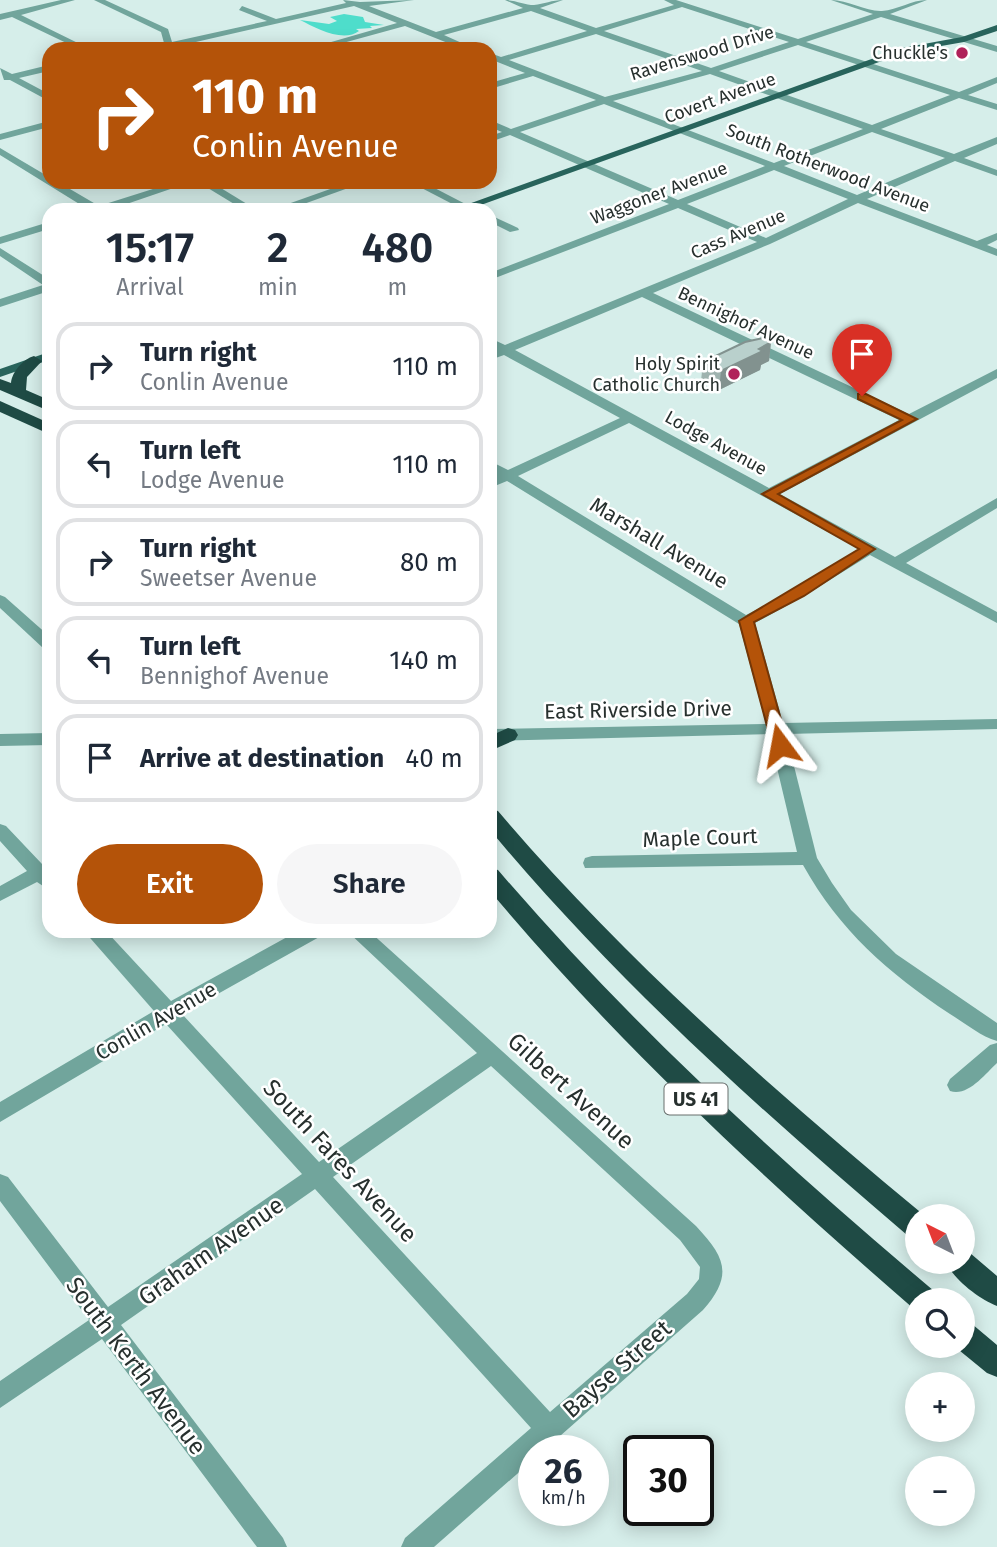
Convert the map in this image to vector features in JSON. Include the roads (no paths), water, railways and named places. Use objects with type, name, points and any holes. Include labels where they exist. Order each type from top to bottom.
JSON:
[{"type":"highway","points":[[18,392],[19,376],[42,358]]},
{"type":"highway","points":[[0,384],[42,403]]},
{"type":"highway","points":[[0,406],[42,426]]},
{"type":"highway","name":"US 41","points":[[497,823],[585,926],[702,1043],[905,1216]]},
{"type":"highway","name":"US 41","points":[[497,884],[561,961],[662,1065],[747,1145],[910,1288]]},
{"type":"highway","points":[[974,1274],[997,1293]]},
{"type":"highway","points":[[975,1345],[997,1363]]},
{"type":"main road","name":"Covert Avenue","points":[[481,203],[915,47],[964,39],[997,28]]},
{"type":"main road","points":[[0,373],[42,358]]},
{"type":"street","points":[[0,17],[71,0]]},
{"type":"street","points":[[98,0],[165,31],[168,42]]},
{"type":"street","points":[[190,42],[354,3],[410,0]]},
{"type":"street","points":[[509,0],[997,173]]},
{"type":"street","points":[[435,35],[559,0]]},
{"type":"street","points":[[668,0],[997,107]]},
{"type":"street","points":[[497,57],[698,0]]},
{"type":"street","points":[[835,0],[997,49]]},
{"type":"street","name":"Ravenswood Drive","points":[[497,137],[606,100],[711,71],[923,0]]},
{"type":"street","points":[[354,3],[451,42]]},
{"type":"street","points":[[242,8],[273,21]]},
{"type":"street","points":[[13,14],[71,42]]},
{"type":"street","points":[[339,42],[405,23]]},
{"type":"street","name":"South Rotherwood Avenue","points":[[497,59],[997,253]]},
{"type":"street","points":[[0,80],[42,70]]},
{"type":"street","points":[[0,71],[42,94]]},
{"type":"street","points":[[497,84],[534,73]]},
{"type":"street","name":"Waggoner Avenue","points":[[497,274],[997,80]]},
{"type":"street","points":[[0,137],[42,126]]},
{"type":"street","points":[[497,126],[766,242]]},
{"type":"street","name":"Cass Avenue","points":[[497,353],[766,242],[859,198],[997,140]]},
{"type":"street","points":[[0,151],[42,176]]},
{"type":"street","points":[[63,189],[86,203]]},
{"type":"street","points":[[119,203],[164,189]]},
{"type":"street","points":[[215,189],[240,203]]},
{"type":"street","points":[[297,203],[339,189]]},
{"type":"street","points":[[428,189],[454,203]]},
{"type":"street","points":[[497,222],[514,230]]},
{"type":"street","points":[[0,241],[42,227]]},
{"type":"street","points":[[978,246],[997,236]]},
{"type":"street","points":[[0,251],[42,280]]},
{"type":"street","points":[[0,303],[42,288]]},
{"type":"street","name":"Bennighof Avenue","points":[[643,293],[911,419]]},
{"type":"street","name":"Lodge Avenue","points":[[497,346],[997,618]]},
{"type":"street","points":[[769,494],[997,373]]},
{"type":"street","points":[[497,481],[630,418]]},
{"type":"street","name":"Marshall Avenue","points":[[497,469],[746,621]]},
{"type":"street","points":[[895,563],[997,502]]},
{"type":"street","points":[[869,549],[799,593],[746,621],[752,634],[808,858],[838,909],[877,950],[927,989],[997,1033]]},
{"type":"street","points":[[0,600],[42,639]]},
{"type":"street","name":"East Riverside Drive","points":[[497,738],[997,724]]},
{"type":"street","points":[[0,740],[42,739]]},
{"type":"street","points":[[0,830],[42,871]]},
{"type":"street","name":"Maple Court","points":[[592,863],[808,858]]},
{"type":"street","points":[[0,894],[42,877]]},
{"type":"street","name":"South Fares Avenue","points":[[100,938],[548,1428]]},
{"type":"street","name":"Conlin Avenue","points":[[0,1113],[167,1013],[301,938]]},
{"type":"street","name":"Gilbert Avenue","points":[[365,938],[662,1208],[705,1252],[713,1273],[710,1287],[695,1302]]},
{"type":"street","points":[[958,1085],[997,1051]]},
{"type":"street","name":"Graham Avenue","points":[[0,1396],[492,1054]]},
{"type":"street","name":"South Kerth Avenue","points":[[0,1184],[274,1547]]},
{"type":"street","name":"Bayse Street","points":[[414,1547],[695,1302]]},
{"type":"place","name":"Chuckle's","points":[[962,53]]},
{"type":"place","name":"Holy Spirit Catholic Church","points":[[734,374]]}]
